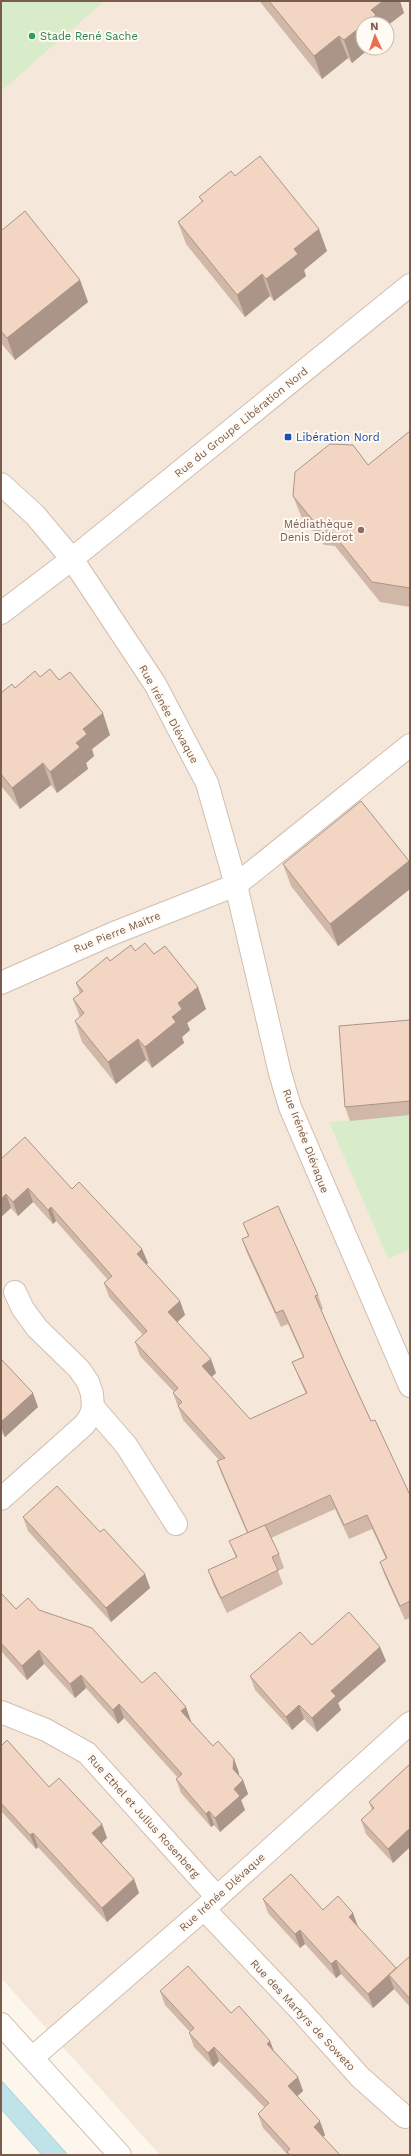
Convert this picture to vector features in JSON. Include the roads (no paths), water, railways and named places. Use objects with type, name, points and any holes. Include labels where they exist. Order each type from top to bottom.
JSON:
[{"type":"street","name":"Rue du Groupe Libération Nord","points":[[1,613],[72,558],[410,285]]},
{"type":"street","name":"Rue Irénée Dlévaque","points":[[1,484],[35,515],[72,558],[155,684],[207,783],[236,885],[280,1073],[290,1107],[410,1386]]},
{"type":"street","points":[[236,885],[410,745]]},
{"type":"street","name":"Rue Pierre Maitre","points":[[1,983],[25,971],[114,933],[236,885]]},
{"type":"street","points":[[1,1499],[84,1425],[93,1407],[92,1394],[88,1382],[79,1369],[37,1328],[23,1309],[15,1292]]},
{"type":"street","points":[[93,1407],[126,1445],[176,1524]]},
{"type":"street","name":"Rue Ethel et Julius Rosenberg","points":[[1,1712],[46,1730],[86,1752],[210,1903]]},
{"type":"street","name":"Rue Irénée Dlévaque","points":[[32,2058],[210,1903],[410,1723]]},
{"type":"street","name":"Rue des Martyrs de Soweto","points":[[210,1903],[299,2009],[360,2077],[405,2117]]},
{"type":"street","points":[[1,2024],[120,2155]]},
{"type":"water","points":[[1,2080],[68,2155],[42,2155],[1,2109]]},
{"type":"place","name":"Stade René Sache","points":[[32,36]]},
{"type":"place","name":"Libération Nord","points":[[288,437]]},
{"type":"place","name":"Médiathèque Denis Diderot","points":[[361,530]]}]
